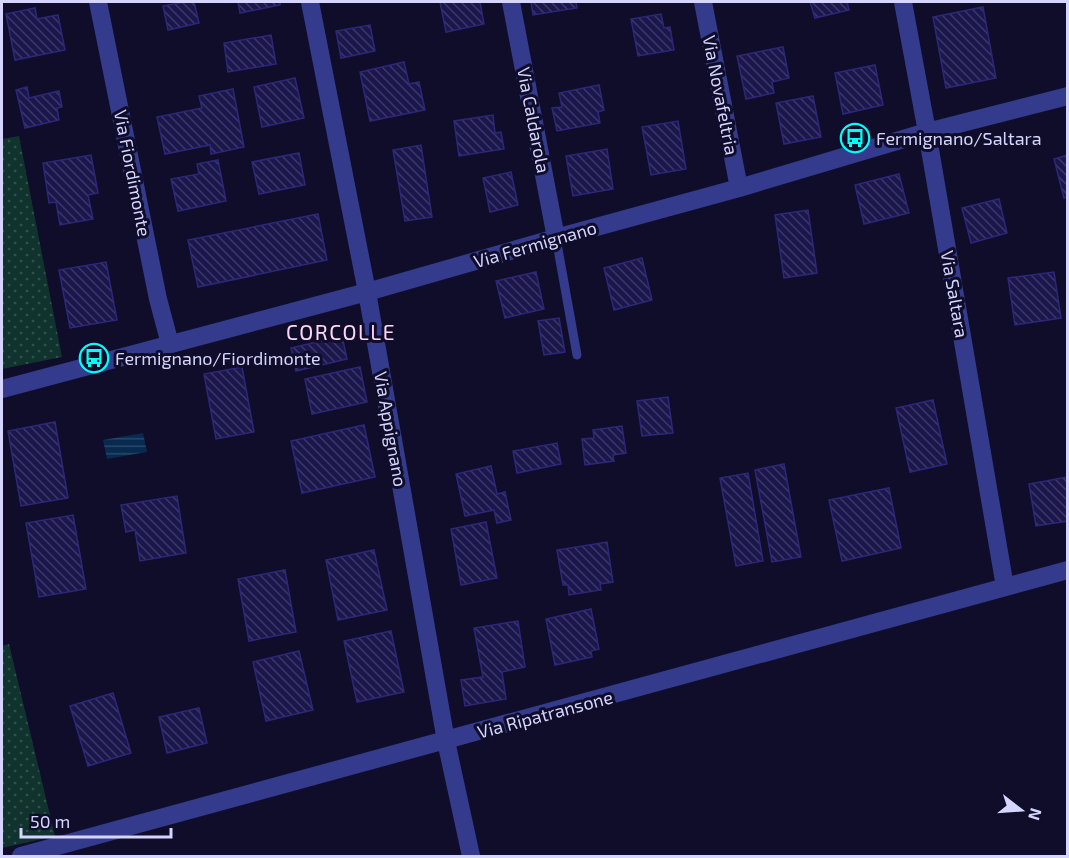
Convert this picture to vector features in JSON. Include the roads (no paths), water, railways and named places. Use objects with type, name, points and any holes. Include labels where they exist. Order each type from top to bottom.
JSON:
[{"type":"street","name":"Via Fiordimonte","points":[[98,2],[156,287],[170,344]]},
{"type":"street","name":"Via Appignano","points":[[310,2],[367,292],[446,741],[471,856]]},
{"type":"street","name":"Via Caldarola","points":[[511,2],[556,238]]},
{"type":"street","name":"Via Novafeltria","points":[[704,2],[739,188]]},
{"type":"street","name":"Via Saltara","points":[[903,2],[1005,587]]},
{"type":"street","name":"Via Fermignano","points":[[2,389],[367,292],[739,188],[927,132],[1068,96]]},
{"type":"street","name":"Via Ripatransone","points":[[21,856],[1068,570]]},
{"type":"lane","points":[[556,238],[577,355]]},
{"type":"water","points":[[143,433],[147,452],[107,459],[103,440]]},
{"type":"place","name":"Fermignano/Saltara","points":[[855,138]]},
{"type":"place","name":"Fermignano/Fiordimonte","points":[[94,358]]},
{"type":"district","name":"CORCOLLE","points":[[341,331]]}]
